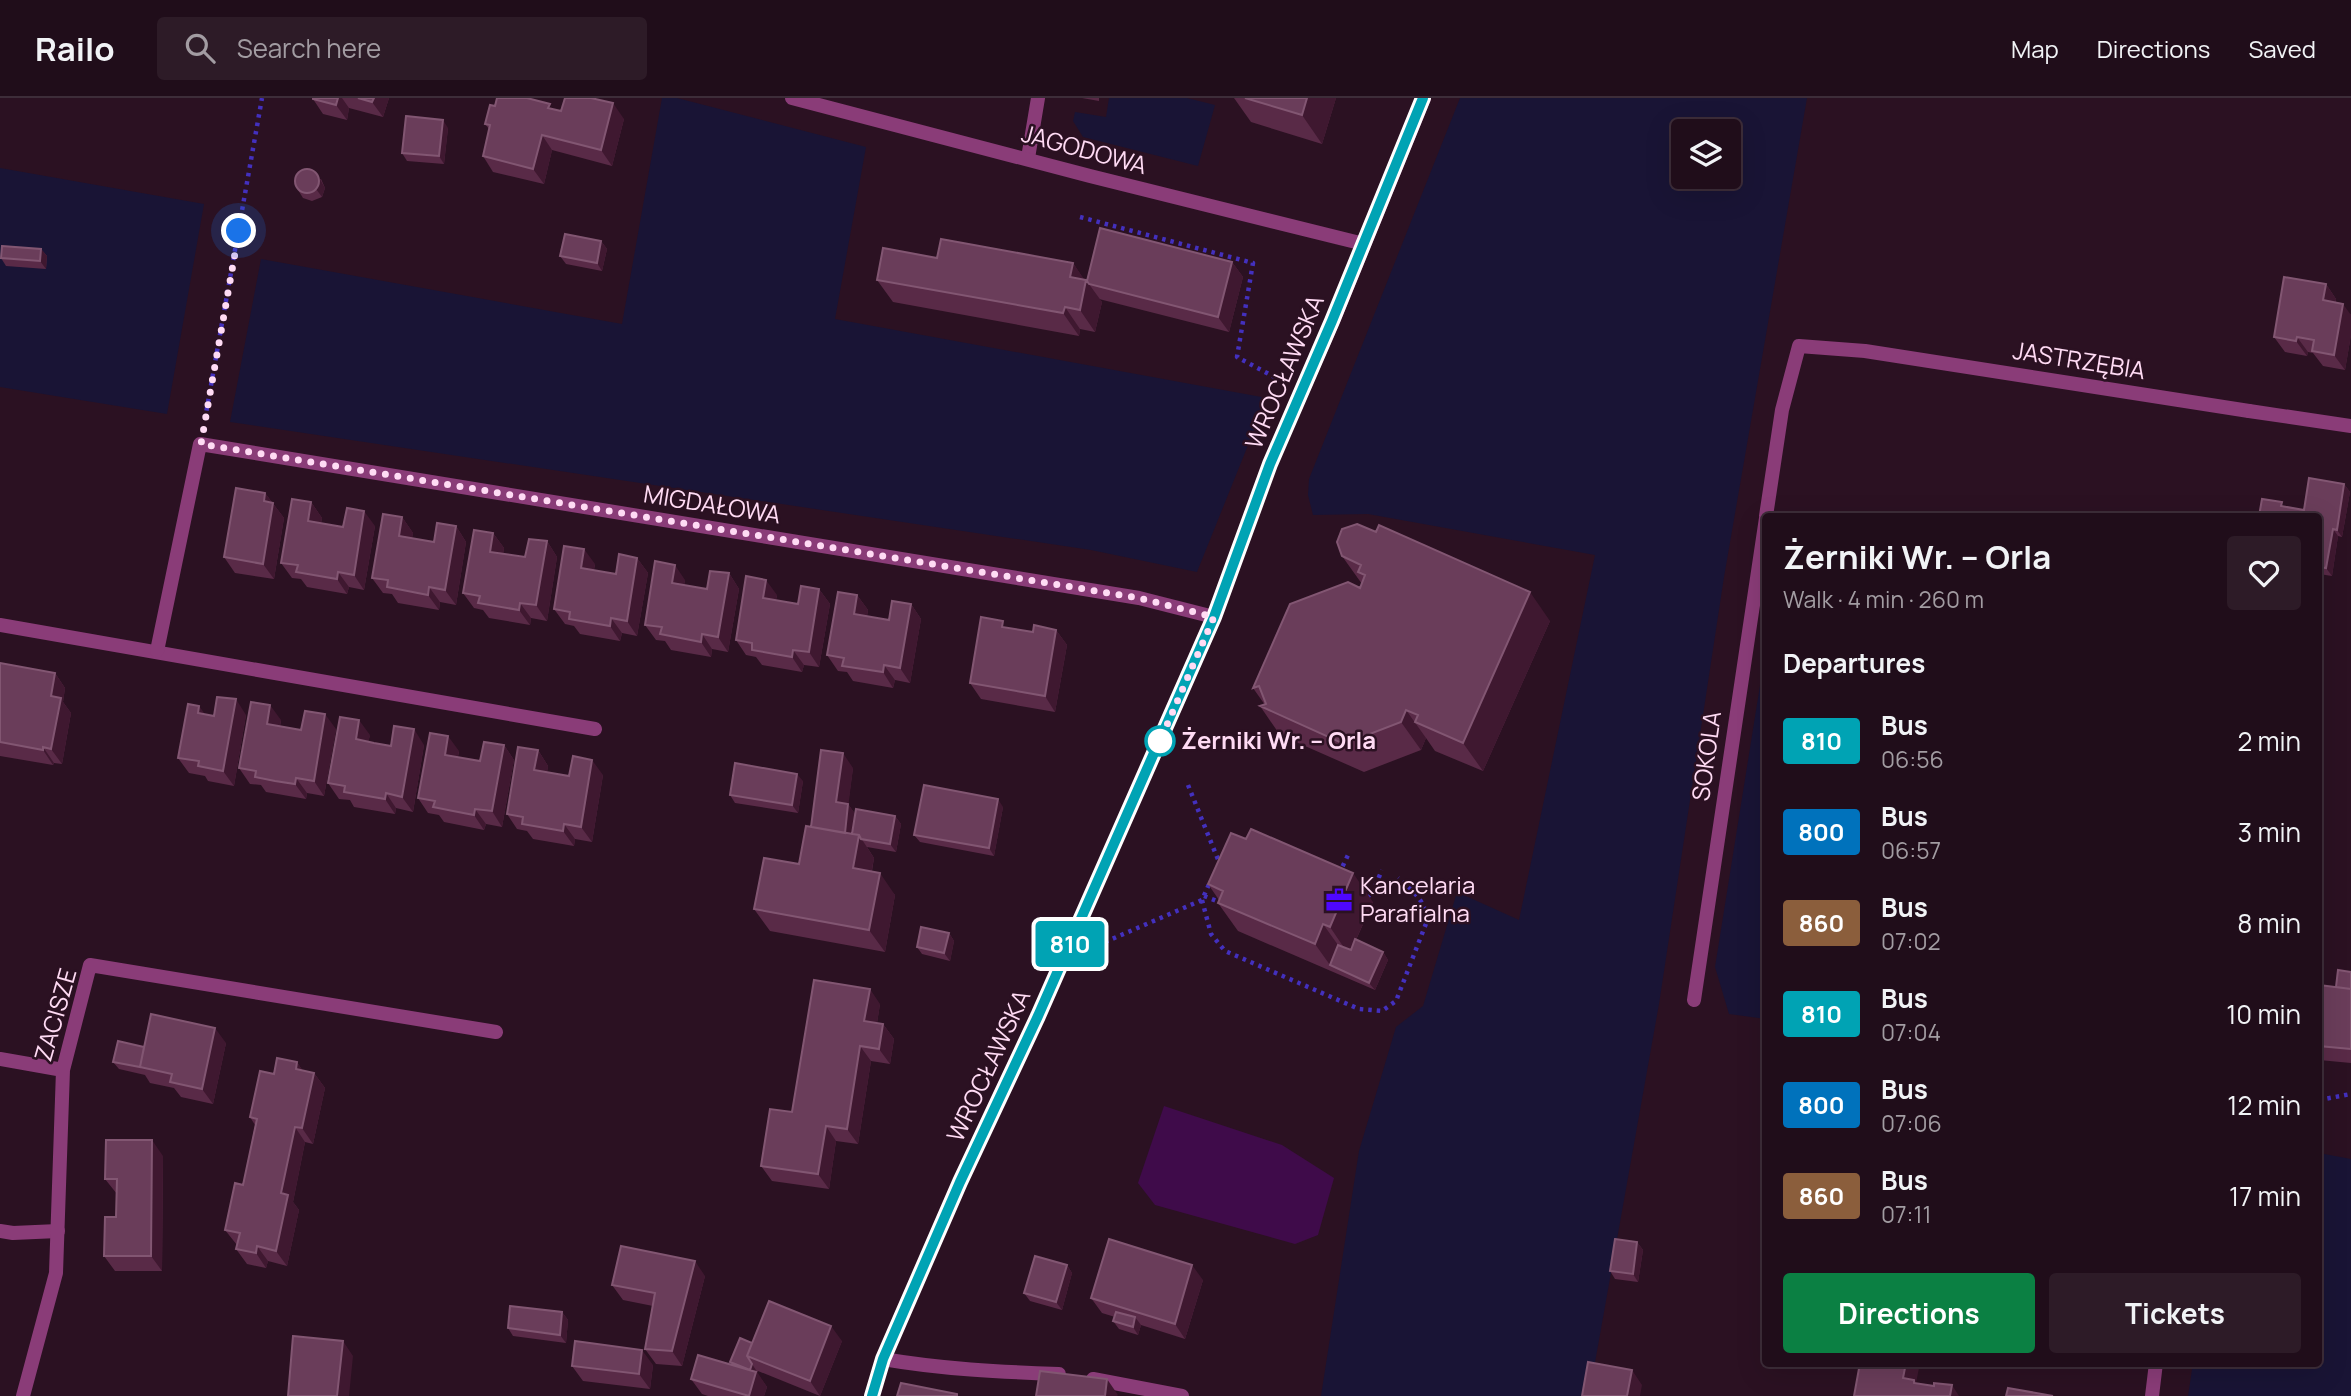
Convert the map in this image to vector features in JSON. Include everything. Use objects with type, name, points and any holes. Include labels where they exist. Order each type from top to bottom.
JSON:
[{"type":"street","name":"JAGODOWA","points":[[792,98],[1364,244]]},
{"type":"street","points":[[1028,158],[1038,98]]},
{"type":"street","name":"WROCŁAWSKA","points":[[872,1396],[883,1359],[960,1182],[1038,1016],[1214,617],[1270,464],[1423,98]]},
{"type":"street","name":"JASTRZĘBIA","points":[[1799,346],[1865,351],[2351,426]]},
{"type":"street","name":"SOKOLA","points":[[1767,513],[1782,410],[1799,346]]},
{"type":"street","name":"MIGDAŁOWA","points":[[201,444],[1139,598],[1214,617]]},
{"type":"street","points":[[157,651],[201,444]]},
{"type":"street","name":"SOKOLA","points":[[1694,1000],[1762,544]]},
{"type":"street","points":[[0,625],[595,729]]},
{"type":"street","name":"ZACISZE","points":[[23,1396],[57,1273],[63,1070],[90,965],[496,1032]]},
{"type":"street","points":[[0,1059],[63,1070]]},
{"type":"street","points":[[0,1231],[58,1231]]},
{"type":"street","points":[[883,1359],[997,1372],[1062,1374],[1182,1396]]},
{"type":"street","points":[[2152,1396],[2156,1367]]},
{"type":"path","points":[[201,444],[262,98]]},
{"type":"path","points":[[1080,217],[1253,263],[1237,357],[1300,395]]},
{"type":"path","points":[[1188,785],[1220,860],[1217,867]]},
{"type":"path","points":[[1335,883],[1348,855]]},
{"type":"path","points":[[1220,860],[1231,864]]},
{"type":"path","points":[[1362,894],[1370,898],[1382,870]]},
{"type":"path","points":[[1213,874],[1203,898],[1211,934],[1226,951],[1359,1009],[1382,1011],[1396,1001],[1427,921],[1427,907],[1415,892],[1398,878]]},
{"type":"path","points":[[1105,942],[1203,898],[1225,905],[1230,894]]},
{"type":"path","points":[[2322,1099],[2351,1094]]},
{"type":"shaded area","points":[[662,98],[677,98],[866,147],[835,319],[1267,398],[1197,572],[1091,550],[230,422],[261,259],[622,324]]},
{"type":"shaded area","points":[[1109,98],[1187,98],[1215,105],[1198,166],[1083,137],[1073,121],[1075,112],[1106,117]]},
{"type":"shaded area","points":[[1460,98],[1807,98],[1724,577],[1659,1004],[1589,1396],[1321,1396],[1359,1151],[1396,1027],[1423,1006],[1457,892],[1519,920],[1595,555],[1368,514],[1313,515],[1308,495],[1309,479]]},
{"type":"shaded area","points":[[0,168],[204,204],[167,414],[0,387]]},
{"type":"shaded area","points":[[1762,673],[1762,1018],[1729,1014],[1715,967]]},
{"type":"shaded area","points":[[1164,1106],[1282,1145],[1334,1178],[1318,1235],[1295,1244],[1155,1205],[1138,1183]]},
{"type":"shaded area","points":[[2322,1154],[2351,1159],[2351,1396],[2188,1396],[2192,1367],[2322,1367]]},
{"type":"building","points":[[313,98],[338,98],[336,105]]},
{"type":"building","points":[[358,98],[374,98],[372,102]]},
{"type":"building","points":[[497,98],[527,98],[550,104],[548,108],[561,111],[565,98],[591,98],[613,103],[601,150],[542,135],[533,169],[483,156],[490,125],[485,124],[490,105],[495,106]]},
{"type":"building","points":[[1245,98],[1307,98],[1302,115]]},
{"type":"building","points":[[406,116],[443,120],[439,156],[402,153]]},
{"type":"building","points":[[307,169],[316,172],[319,181],[316,190],[307,193],[298,190],[295,181],[298,172]]},
{"type":"building","points":[[1100,228],[1232,262],[1218,317],[1089,284],[1087,281]]},
{"type":"building","points":[[565,234],[601,241],[597,263],[560,256]]},
{"type":"building","points":[[941,239],[1073,263],[1070,277],[1086,280],[1080,310],[1065,307],[1063,313],[877,280],[883,248],[937,258]]},
{"type":"building","points":[[2,246],[41,249],[40,261],[1,258]]},
{"type":"building","points":[[2284,277],[2326,284],[2323,300],[2343,304],[2334,355],[2312,351],[2314,340],[2297,337],[2296,341],[2274,337]]},
{"type":"building","points":[[2309,478],[2344,484],[2337,530],[2333,529],[2326,568],[2322,567],[2322,513],[2260,513],[2262,499],[2282,502],[2281,506],[2304,510]]},
{"type":"building","points":[[236,488],[265,493],[264,501],[273,503],[263,564],[224,557]]},
{"type":"building","points":[[292,499],[311,502],[308,521],[343,527],[347,508],[364,511],[354,575],[338,572],[337,579],[296,572],[298,565],[281,563]]},
{"type":"building","points":[[383,514],[402,517],[399,536],[434,542],[437,523],[456,526],[445,590],[429,587],[428,595],[387,587],[388,580],[372,578]]},
{"type":"building","points":[[1357,524],[1376,532],[1379,525],[1530,592],[1463,743],[1415,722],[1418,715],[1406,710],[1401,722],[1344,744],[1260,706],[1266,704],[1259,686],[1253,688],[1290,604],[1348,582],[1360,588],[1365,575],[1358,572],[1361,565],[1342,556],[1337,542],[1342,529]]},
{"type":"building","points":[[474,530],[493,533],[490,552],[525,557],[529,539],[547,541],[536,605],[520,603],[519,610],[478,603],[480,596],[463,593]]},
{"type":"building","points":[[564,546],[584,549],[581,568],[616,574],[619,554],[637,558],[627,621],[611,618],[610,626],[569,619],[570,612],[554,609]]},
{"type":"building","points":[[655,561],[675,565],[672,583],[707,589],[710,571],[729,573],[718,637],[702,634],[701,642],[660,634],[662,627],[645,625]]},
{"type":"building","points":[[746,576],[766,580],[763,598],[798,604],[801,586],[819,589],[809,652],[793,650],[792,657],[752,650],[752,643],[736,640]]},
{"type":"building","points":[[838,592],[857,595],[854,614],[889,620],[892,601],[911,604],[900,668],[884,665],[883,672],[842,666],[844,658],[827,655]]},
{"type":"building","points":[[981,617],[1003,621],[1002,627],[1033,632],[1034,625],[1056,630],[1045,696],[970,683]]},
{"type":"building","points":[[0,663],[55,673],[51,696],[61,698],[51,749],[0,742]]},
{"type":"building","points":[[217,697],[236,699],[223,771],[198,766],[199,761],[178,758],[188,704],[199,706],[198,713],[214,716]]},
{"type":"building","points":[[251,702],[270,705],[267,724],[301,730],[305,711],[325,714],[314,781],[296,778],[295,784],[275,781],[255,777],[256,771],[239,768]]},
{"type":"building","points":[[340,717],[359,720],[356,739],[391,746],[394,726],[414,729],[402,797],[386,793],[385,799],[344,792],[345,786],[328,783]]},
{"type":"building","points":[[430,733],[448,736],[445,755],[480,761],[484,742],[504,745],[492,811],[475,809],[474,815],[433,807],[435,801],[418,798]]},
{"type":"building","points":[[518,747],[538,750],[534,770],[569,776],[573,756],[592,760],[581,827],[564,824],[563,831],[522,824],[523,817],[507,814]]},
{"type":"building","points":[[821,750],[843,753],[836,802],[848,804],[845,833],[811,827]]},
{"type":"building","points":[[735,763],[797,774],[792,805],[730,795]]},
{"type":"building","points":[[924,785],[998,799],[989,848],[914,835]]},
{"type":"building","points":[[856,809],[895,816],[890,844],[861,839],[859,835],[852,834]]},
{"type":"building","points":[[806,826],[859,835],[853,868],[880,873],[869,930],[754,909],[764,858],[799,864]]},
{"type":"building","points":[[1251,829],[1353,873],[1330,927],[1323,924],[1315,944],[1218,903],[1223,891],[1208,884],[1231,833],[1246,839]]},
{"type":"building","points":[[921,927],[949,933],[944,953],[917,947]]},
{"type":"building","points":[[1355,939],[1383,952],[1369,983],[1330,965],[1338,945],[1351,950]]},
{"type":"building","points":[[2338,970],[2351,972],[2351,989],[2336,987]]},
{"type":"building","points":[[814,980],[870,989],[864,1021],[883,1024],[879,1049],[860,1046],[847,1129],[826,1126],[818,1174],[761,1166],[770,1109],[792,1112]]},
{"type":"building","points":[[2322,985],[2351,989],[2351,1049],[2322,1046]]},
{"type":"building","points":[[151,1014],[215,1028],[202,1089],[170,1082],[172,1074],[140,1067]]},
{"type":"building","points":[[118,1041],[144,1047],[140,1067],[113,1062]]},
{"type":"building","points":[[277,1058],[297,1062],[296,1069],[314,1073],[302,1128],[295,1127],[281,1193],[288,1195],[276,1251],[257,1246],[256,1253],[236,1249],[240,1233],[225,1230],[235,1183],[243,1185],[257,1119],[250,1117],[260,1071],[274,1074]]},
{"type":"building","points":[[106,1140],[152,1140],[151,1256],[104,1256],[105,1217],[116,1217],[117,1179],[105,1179]]},
{"type":"building","points":[[1109,1239],[1192,1265],[1175,1324],[1091,1298]]},
{"type":"building","points":[[1615,1239],[1637,1242],[1633,1274],[1610,1271]]},
{"type":"building","points":[[621,1246],[695,1261],[672,1351],[645,1349],[655,1293],[612,1285]]},
{"type":"building","points":[[1035,1256],[1067,1265],[1056,1302],[1024,1293]]},
{"type":"building","points":[[769,1301],[831,1326],[810,1381],[747,1356]]},
{"type":"building","points":[[510,1306],[562,1312],[560,1335],[508,1328]]},
{"type":"building","points":[[1116,1312],[1135,1317],[1133,1327],[1113,1321]]},
{"type":"building","points":[[293,1336],[343,1341],[337,1396],[288,1396]]},
{"type":"building","points":[[740,1338],[752,1343],[747,1356],[752,1364],[750,1370],[730,1362]]},
{"type":"building","points":[[575,1341],[642,1350],[639,1374],[572,1366]]},
{"type":"building","points":[[698,1355],[756,1372],[749,1396],[691,1379]]},
{"type":"building","points":[[1588,1362],[1632,1370],[1627,1396],[1582,1396]]},
{"type":"building","points":[[1859,1367],[1905,1367],[1903,1378],[1914,1380],[1914,1383],[1952,1385],[1950,1396],[1854,1396]]},
{"type":"building","points":[[1040,1371],[1107,1379],[1105,1396],[1036,1396]]},
{"type":"building","points":[[901,1383],[957,1394],[957,1396],[897,1396]]},
{"type":"building","points":[[2008,1388],[2053,1396],[2006,1396]]},
{"type":"bus line","name":"810","points":[[872,1396],[883,1359],[960,1182],[1038,1016],[1214,617],[1270,464],[1423,98]]},
{"type":"place","name":"Żerniki Wr. – Orla","points":[[1160,741]]},
{"type":"place","name":"Kancelaria Parafialna","points":[[1339,900]]},
{"type":"route","points":[[239,231],[201,444],[1139,598],[1214,617],[1160,741]]}]
